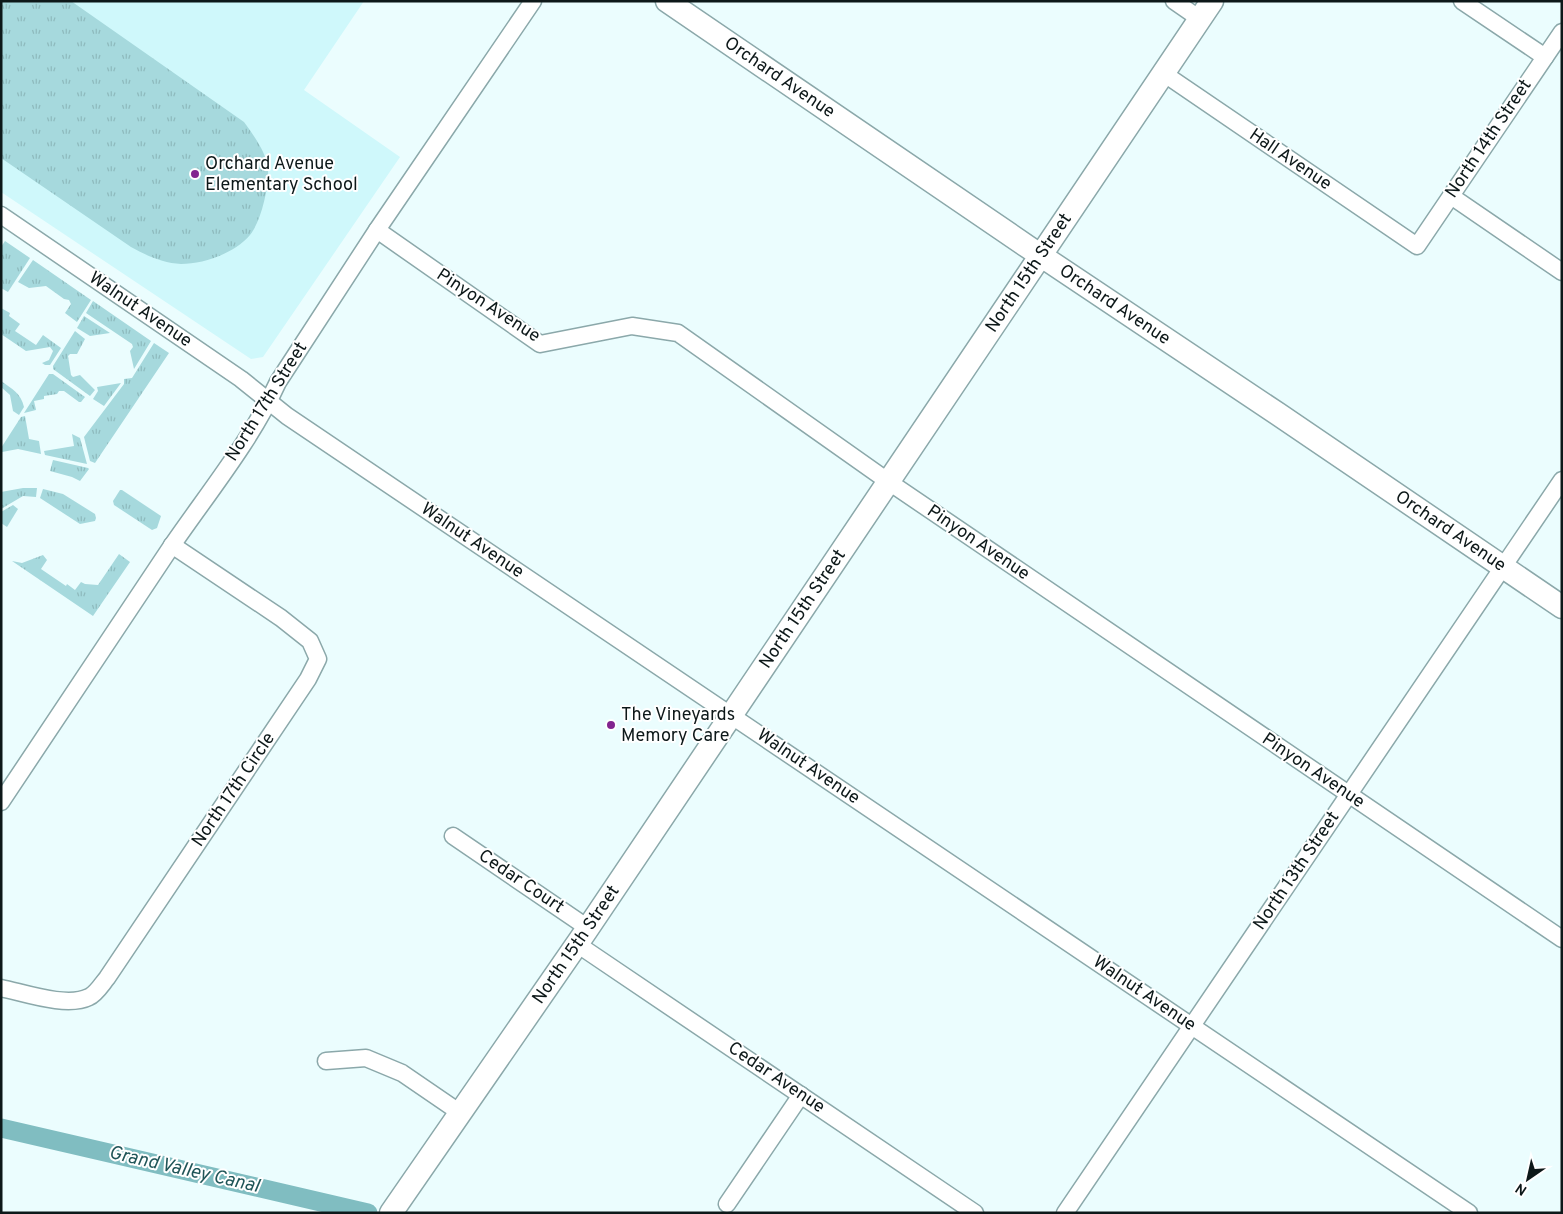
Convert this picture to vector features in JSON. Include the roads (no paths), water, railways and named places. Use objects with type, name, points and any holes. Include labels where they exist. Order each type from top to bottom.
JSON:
[{"type":"street","name":"North 17th Street","points":[[1,802],[172,545],[251,431],[269,402],[278,382],[377,230],[533,1]]},
{"type":"street","name":"Orchard Avenue","points":[[668,1],[1562,607]]},
{"type":"street","points":[[1174,1],[1206,10]]},
{"type":"street","points":[[1462,1],[1545,57]]},
{"type":"street","name":"North 15th Street","points":[[396,1205],[583,936],[1206,10]]},
{"type":"street","name":"North 14th Street","points":[[1417,246],[1562,32]]},
{"type":"street","name":"Hall Avenue","points":[[1163,73],[1417,246]]},
{"type":"street","points":[[1451,196],[1562,272]]},
{"type":"street","name":"Walnut Avenue","points":[[1,215],[241,379],[269,402],[1469,1213]]},
{"type":"street","name":"Pinyon Avenue","points":[[377,230],[540,344],[632,326],[678,333],[889,482],[1562,940]]},
{"type":"street","name":"North 13th Street","points":[[1065,1213],[1562,480]]},
{"type":"street","name":"North 17th Circle","points":[[1,988],[75,1002],[90,996],[107,978],[124,954],[308,679],[318,659],[310,641],[295,629],[172,545]]},
{"type":"street","name":"Cedar Court","points":[[453,836],[583,936]]},
{"type":"street","name":"Cedar Avenue","points":[[583,936],[801,1095],[975,1213]]},
{"type":"street","points":[[326,1061],[366,1058],[402,1073],[459,1112]]},
{"type":"street","points":[[727,1204],[801,1095]]},
{"type":"waterway","name":"Grand Valley Canal","points":[[1,1128],[368,1213]]},
{"type":"place","name":"Orchard Avenue Elementary School","points":[[195,174]]},
{"type":"place","name":"The Vineyards Memory Care","points":[[611,725]]}]
